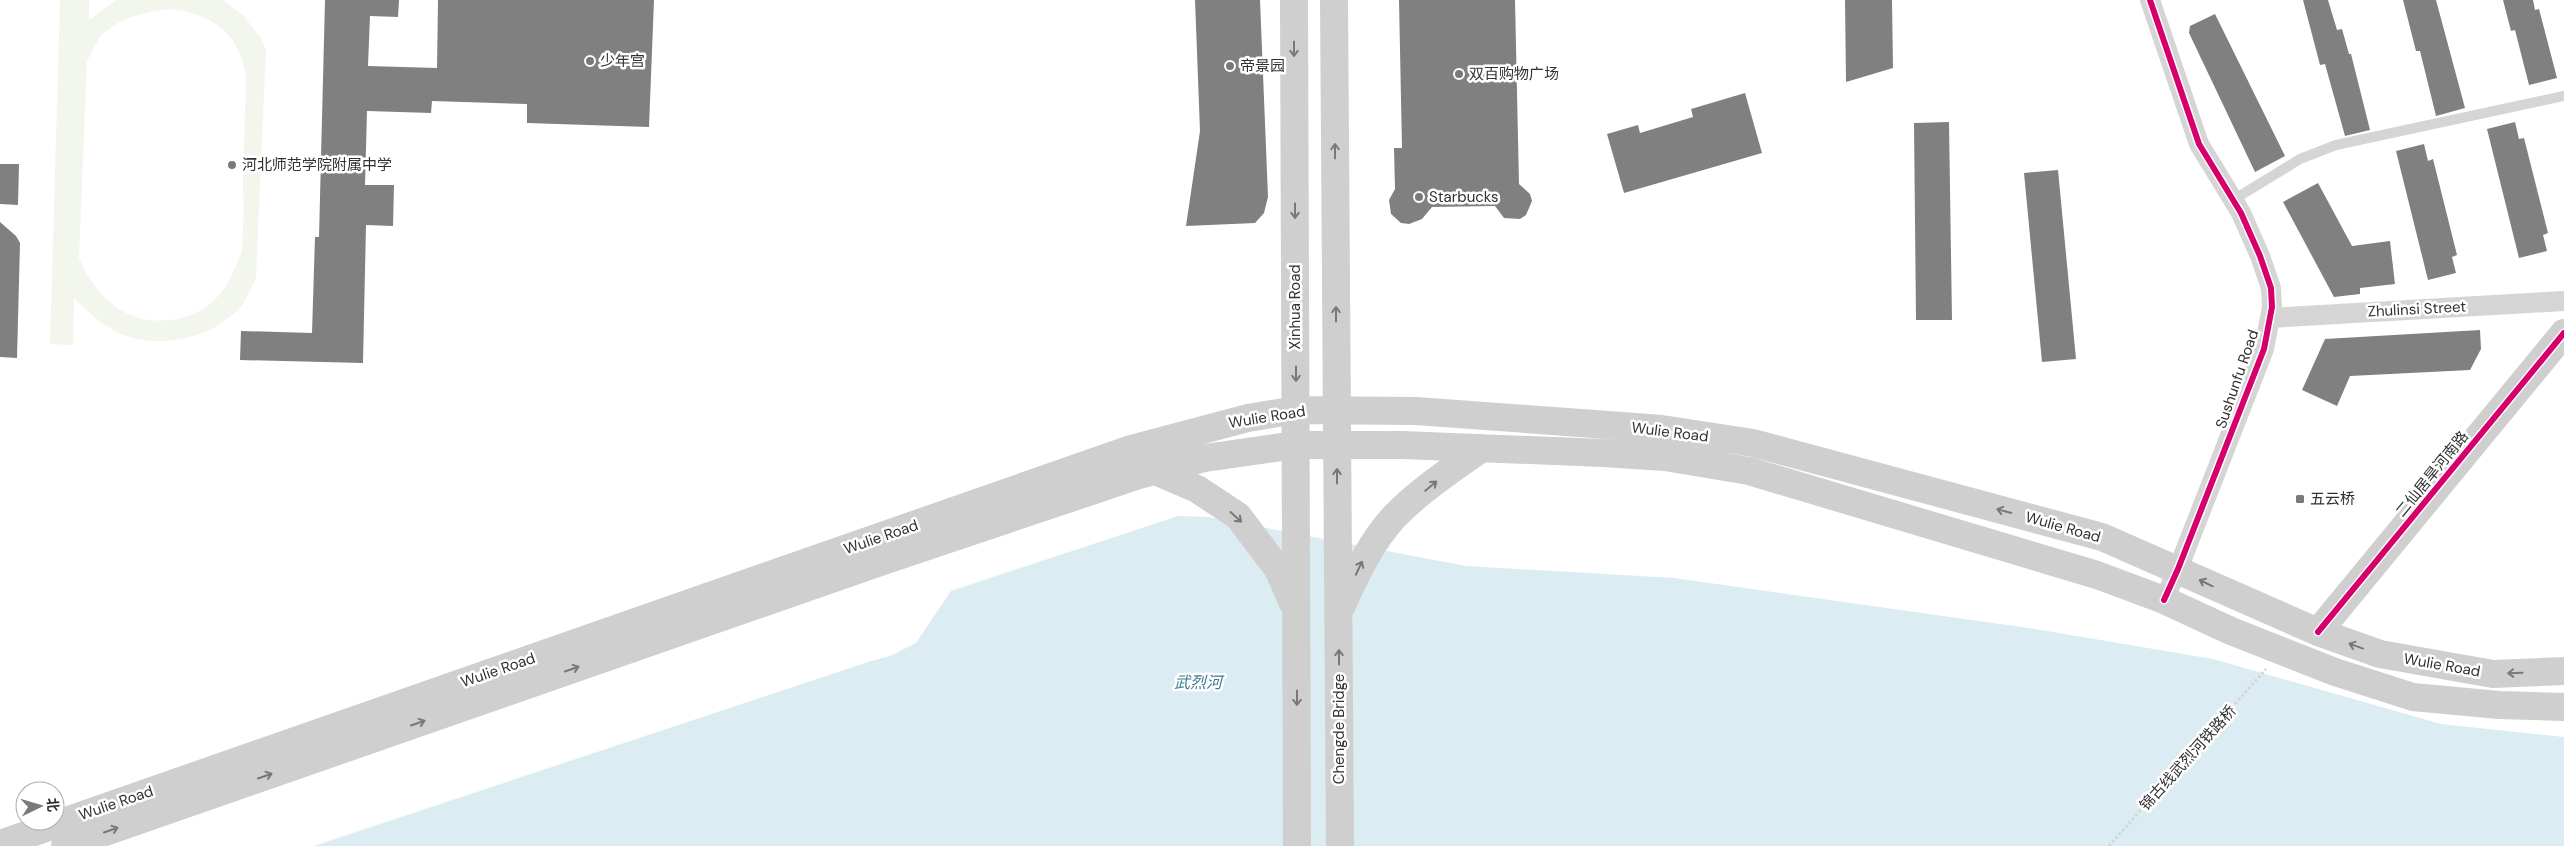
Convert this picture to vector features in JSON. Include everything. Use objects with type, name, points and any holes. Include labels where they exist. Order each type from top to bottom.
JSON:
[{"type":"main road","name":"Xinhua Road","points":[[1294,0],[1297,614]]},
{"type":"main road","points":[[1334,0],[1338,613]]},
{"type":"main road","name":"二仙居旱河南路","points":[[2318,632],[2564,333]]},
{"type":"main road","name":"Wulie Road","points":[[0,844],[1131,449],[1248,418],[1296,410],[1416,411],[1662,429],[1753,443],[2102,537],[2318,632],[2380,654],[2493,674],[2564,671]]},
{"type":"main road","name":"Wulie Road","points":[[65,846],[886,560],[1155,471],[1205,458],[1296,445],[1482,448],[1665,457],[1749,471],[2097,575],[2164,600],[2231,631],[2335,672],[2412,697],[2499,705],[2564,707]]},
{"type":"main road","points":[[1338,613],[1365,556],[1394,517],[1441,477],[1482,448]]},
{"type":"main road","points":[[1155,471],[1196,489],[1238,516],[1278,569],[1297,614],[1297,846]]},
{"type":"main road","name":"Chengde Bridge","points":[[1338,613],[1340,846]]},
{"type":"street","name":"Sushunfu Road","points":[[2150,0],[2200,144],[2233,200],[2260,256],[2271,288],[2272,307],[2264,349],[2178,569],[2164,600]]},
{"type":"street","name":"Zhulinsi Street","points":[[2270,318],[2564,301]]},
{"type":"lane","points":[[2233,200],[2300,158],[2336,145],[2564,96]]},
{"type":"shaded area","points":[[60,0],[89,0],[89,20],[116,0],[223,0],[244,16],[260,37],[266,50],[256,278],[248,295],[242,305],[231,316],[217,326],[202,333],[168,341],[151,341],[119,333],[106,326],[74,298],[73,345],[50,344]],"holes":[[[170,9],[199,15],[211,21],[230,37],[237,48],[246,77],[242,248],[228,283],[211,303],[201,310],[177,319],[150,320],[126,313],[106,299],[91,280],[79,258],[87,61],[96,43],[110,28],[118,23],[134,16]]]},
{"type":"water","name":"武烈河","points":[[1178,516],[1209,517],[1466,566],[1674,578],[2035,629],[2213,659],[2441,724],[2564,737],[2564,846],[314,846],[890,656],[916,643],[951,591]]},
{"type":"building","points":[[325,0],[399,0],[398,17],[370,16],[368,66],[437,68],[438,0],[654,0],[649,127],[527,123],[527,104],[432,101],[431,113],[367,111],[365,185],[394,185],[393,226],[366,225],[363,363],[240,360],[241,331],[312,333],[315,237],[319,237]]},
{"type":"building","name":"帝景园","points":[[1195,0],[1260,0],[1268,197],[1264,213],[1255,223],[1186,226],[1200,131]]},
{"type":"building","name":"双百购物广场","points":[[1399,0],[1515,0],[1519,184],[1530,194],[1532,201],[1526,215],[1520,219],[1504,218],[1495,206],[1432,207],[1422,219],[1409,224],[1401,223],[1391,214],[1389,200],[1395,189],[1394,148],[1402,148]]},
{"type":"building","points":[[1845,0],[1892,0],[1893,68],[1846,82]]},
{"type":"building","points":[[2303,0],[2328,0],[2337,30],[2342,29],[2349,54],[2351,54],[2370,130],[2345,136],[2325,64],[2320,65]]},
{"type":"building","points":[[2403,0],[2436,0],[2465,108],[2436,116],[2420,51],[2416,51]]},
{"type":"building","points":[[2503,0],[2533,0],[2535,10],[2539,9],[2557,78],[2529,85],[2515,30],[2511,31]]},
{"type":"building","points":[[2215,14],[2285,156],[2255,172],[2189,33],[2190,26]]},
{"type":"building","points":[[1745,93],[1762,153],[1624,193],[1607,134],[1638,125],[1640,133],[1693,117],[1691,109]]},
{"type":"building","points":[[1949,122],[1952,320],[1916,320],[1914,123]]},
{"type":"building","points":[[2515,122],[2519,139],[2524,138],[2548,233],[2543,235],[2547,251],[2519,258],[2487,129]]},
{"type":"building","points":[[2424,144],[2428,161],[2433,159],[2457,255],[2452,257],[2456,273],[2428,280],[2396,151]]},
{"type":"building","points":[[0,164],[19,164],[18,205],[0,204]]},
{"type":"building","points":[[2058,170],[2076,359],[2042,362],[2024,173]]},
{"type":"building","points":[[2318,183],[2352,246],[2390,241],[2395,284],[2360,288],[2360,294],[2334,297],[2283,202]]},
{"type":"building","points":[[0,222],[16,236],[20,243],[17,358],[0,357]]},
{"type":"building","points":[[2480,330],[2481,349],[2470,370],[2350,376],[2337,406],[2302,390],[2325,339]]},
{"type":"cycle path","points":[[2150,0],[2199,144],[2241,213],[2260,256],[2271,288],[2272,307],[2264,349],[2178,569],[2164,600]]},
{"type":"cycle path","points":[[2318,632],[2564,333]]},
{"type":"place","name":"少年宫","points":[[590,61]]},
{"type":"place","name":"帝景园","points":[[1230,66]]},
{"type":"place","name":"双百购物广场","points":[[1459,74]]},
{"type":"place","name":"河北师范学院附属中学","points":[[232,165]]},
{"type":"place","name":"Starbucks","points":[[1419,197]]},
{"type":"place","name":"五云桥","points":[[2300,499]]}]
